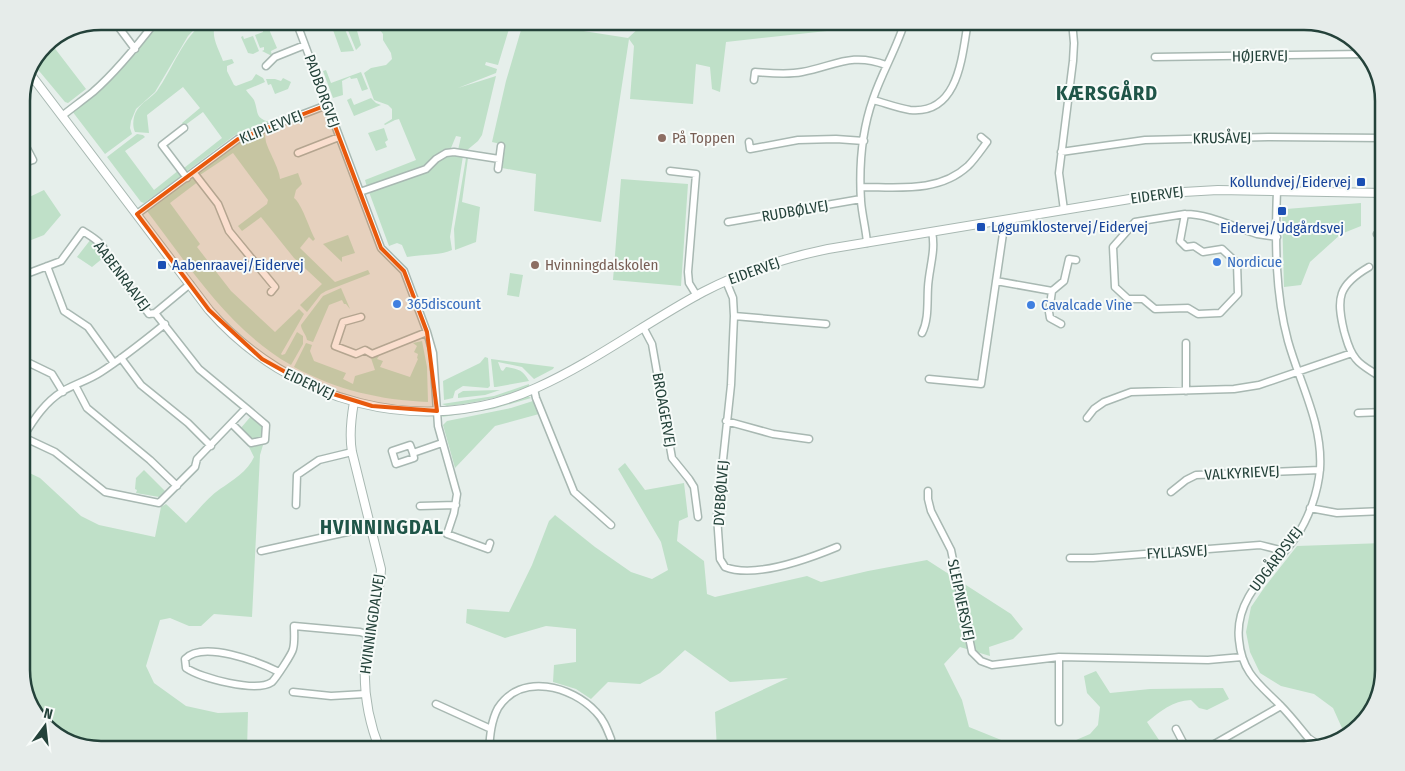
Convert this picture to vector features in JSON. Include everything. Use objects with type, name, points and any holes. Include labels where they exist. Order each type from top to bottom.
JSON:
[{"type":"street","points":[[121,30],[135,49]]},
{"type":"street","points":[[62,116],[92,92],[135,49],[149,30]]},
{"type":"street","name":"PADBORGVEJ","points":[[299,30],[381,248],[404,271],[427,332],[434,368],[438,426],[456,485],[456,505]]},
{"type":"street","points":[[867,243],[861,199],[864,140],[872,100],[903,30]]},
{"type":"street","points":[[872,100],[908,110],[921,110],[941,101],[949,93],[956,81],[966,30]]},
{"type":"street","points":[[1064,210],[1060,185],[1061,152],[1073,61],[1073,30]]},
{"type":"street","name":"PADBORGVEJ","points":[[266,66],[275,57],[305,45]]},
{"type":"street","name":"HØJERVEJ","points":[[1155,57],[1357,54]]},
{"type":"street","points":[[754,80],[755,72],[801,73],[850,59],[872,60],[886,65]]},
{"type":"street","name":"EIDERVEJ","points":[[34,79],[209,310],[228,330],[262,359],[308,385],[354,402],[390,409],[437,411],[485,404],[534,389],[562,375],[726,281],[763,266],[798,256],[1166,192],[1192,190],[1375,193]]},
{"type":"street","name":"KLIPLEVVEJ","points":[[137,214],[238,139],[328,105]]},
{"type":"street","points":[[184,128],[162,145],[187,178]]},
{"type":"street","name":"PADBORGVEJ","points":[[298,152],[339,137]]},
{"type":"street","points":[[861,187],[924,187],[942,182],[957,175],[969,165],[987,142],[981,137]]},
{"type":"street","name":"KRUSÅVEJ","points":[[1061,152],[1145,140],[1274,137],[1375,138]]},
{"type":"street","points":[[749,142],[750,149],[798,140],[864,140]]},
{"type":"street","points":[[498,169],[501,146]]},
{"type":"street","points":[[360,192],[426,169],[436,159],[446,153],[454,152],[499,159]]},
{"type":"street","points":[[670,171],[696,174],[688,272],[689,283],[697,296]]},
{"type":"street","points":[[194,173],[218,204],[229,232],[275,287],[271,292]]},
{"type":"street","name":"UDGÅRDSVEJ","points":[[1277,191],[1278,277],[1282,311],[1288,342],[1316,422],[1320,470],[1310,508],[1296,536],[1256,584],[1244,606],[1239,638],[1242,657],[1257,684],[1281,706],[1309,740]]},
{"type":"street","name":"RUDBØLVEJ","points":[[728,222],[861,199]]},
{"type":"street","points":[[1185,214],[1180,241],[1186,247],[1194,246],[1203,252],[1222,249],[1237,263],[1238,294],[1220,313],[1198,314],[1188,308],[1155,309],[1143,299],[1128,299],[1114,287],[1113,247],[1135,222],[1185,214],[1206,216],[1258,234],[1277,237]]},
{"type":"street","points":[[929,378],[981,384],[1004,220]]},
{"type":"street","name":"AABENRAAVEJ","points":[[30,273],[61,261],[83,231],[99,242],[106,251],[106,257],[149,314],[155,313],[190,284]]},
{"type":"street","points":[[922,334],[925,328],[934,247],[932,232]]},
{"type":"street","points":[[1061,324],[1050,318],[1052,291],[1064,281],[1069,259],[1076,260]]},
{"type":"street","points":[[47,266],[64,312],[88,327],[114,364]]},
{"type":"street","points":[[1368,266],[1347,283],[1339,301],[1339,312],[1347,343],[1352,353],[1365,367],[1375,374]]},
{"type":"street","name":"DYBBØLVEJ","points":[[726,281],[733,298],[734,316],[731,385],[717,516],[720,559],[725,566],[745,572],[815,557],[837,547]]},
{"type":"street","points":[[996,281],[1052,291]]},
{"type":"street","name":"AABENRAAVEJ","points":[[155,313],[199,370],[266,424],[265,440],[251,443],[232,424]]},
{"type":"street","points":[[734,316],[826,324]]},
{"type":"street","points":[[361,317],[343,322],[335,346],[356,354],[365,350],[372,354],[427,332]]},
{"type":"street","points":[[30,424],[50,401],[114,364],[165,324]]},
{"type":"street","name":"BROAGERVEJ","points":[[643,327],[652,344],[672,458],[694,487],[698,517]]},
{"type":"street","points":[[1186,343],[1186,391]]},
{"type":"street","points":[[1087,418],[1094,409],[1104,402],[1131,392],[1242,388],[1259,385],[1352,353]]},
{"type":"street","points":[[121,358],[141,385],[188,423],[211,446]]},
{"type":"street","points":[[30,363],[52,374],[63,392]]},
{"type":"street","points":[[75,385],[87,408],[150,460],[177,486]]},
{"type":"street","points":[[534,389],[574,492],[610,525]]},
{"type":"street","name":"HVINNINGDALVEJ","points":[[354,402],[350,424],[352,452],[381,569],[380,586],[369,635],[364,672],[368,716],[377,741]]},
{"type":"street","points":[[30,440],[55,452],[105,492],[159,502],[195,467],[198,459],[246,408]]},
{"type":"street","points":[[1358,413],[1375,412]]},
{"type":"street","points":[[726,421],[773,434],[809,440]]},
{"type":"street","points":[[413,453],[442,444]]},
{"type":"street","points":[[296,505],[297,475],[319,460],[352,452]]},
{"type":"street","name":"VALKYRIEVEJ","points":[[1171,492],[1196,475],[1320,470]]},
{"type":"street","name":"SLEIPNERSVEJ","points":[[928,491],[931,511],[951,550],[972,652],[981,661],[992,665],[1059,657],[1208,660],[1242,657]]},
{"type":"street","points":[[420,506],[456,505],[447,534],[488,549],[490,543]]},
{"type":"street","points":[[1310,508],[1337,513],[1375,512]]},
{"type":"street","points":[[261,550],[370,527]]},
{"type":"street","name":"FYLLASVEJ","points":[[1070,558],[1093,558],[1260,545],[1284,551]]},
{"type":"street","points":[[279,672],[249,658],[223,653],[198,652],[190,654],[185,659],[186,668],[194,673],[224,682],[246,685],[265,684],[273,681],[279,672],[293,650],[294,626],[360,632],[369,635]]},
{"type":"street","points":[[1059,657],[1059,722]]},
{"type":"street","points":[[490,741],[491,729],[498,708],[508,697],[532,686],[548,686],[573,694],[586,702],[598,713],[611,739]]},
{"type":"street","points":[[293,692],[331,696],[365,694]]},
{"type":"street","points":[[436,704],[491,729]]},
{"type":"street","points":[[1220,741],[1281,706]]},
{"type":"street","points":[[1176,730],[1182,741]]},
{"type":"highlighted area","points":[[327,105],[381,248],[404,271],[427,332],[437,411],[372,406],[314,388],[262,359],[209,310],[137,214],[238,139]]},
{"type":"green space","points":[[152,30],[194,30],[188,36],[155,92],[136,109],[131,121],[130,128],[132,134],[105,154],[72,111],[120,70]]},
{"type":"green space","points":[[195,30],[214,30],[215,40],[223,61],[232,59],[234,63],[227,66],[227,71],[234,85],[252,80],[256,74],[263,78],[265,82],[246,90],[254,100],[261,119],[270,122],[235,135],[187,171],[184,168],[222,138],[203,112],[184,126],[182,123],[200,108],[183,87],[147,115],[149,133],[135,132],[133,121],[141,105],[157,91]]},
{"type":"green space","points":[[263,30],[269,30],[277,48],[271,51],[272,56],[262,51],[264,47],[260,48],[255,35],[263,32]]},
{"type":"green space","points":[[333,30],[345,30],[354,51],[341,52]]},
{"type":"green space","points":[[348,30],[357,30],[361,45],[356,50]]},
{"type":"green space","points":[[380,30],[509,30],[498,65],[486,62],[485,65],[497,69],[496,73],[458,88],[496,76],[482,135],[478,141],[466,151],[458,150],[461,137],[456,136],[451,148],[438,154],[425,165],[367,187],[365,180],[416,160],[399,119],[384,124],[392,119],[392,109],[388,105],[374,100],[364,73],[371,68],[386,65],[392,59],[391,53],[383,40],[383,34]]},
{"type":"green space","points":[[521,30],[577,30],[628,38],[637,30],[836,30],[726,42],[720,92],[712,89],[710,67],[696,64],[693,104],[630,99],[634,46],[629,39],[601,222],[534,211],[536,174],[502,168],[505,145],[492,142],[506,81]]},
{"type":"green space","points":[[243,36],[244,39],[253,36],[259,51],[253,54],[248,53],[241,37]]},
{"type":"green space","points":[[54,48],[86,89],[68,103],[65,102],[38,69]]},
{"type":"green space","points":[[326,70],[331,83],[361,72],[368,89],[362,91],[357,78],[351,79],[350,77],[342,81],[343,95],[333,98],[323,71]]},
{"type":"green space","points":[[283,78],[291,82],[288,89],[275,94],[271,84],[268,85],[266,79],[281,81]]},
{"type":"green space","points":[[351,98],[354,105],[371,98],[381,105],[354,116],[347,100]]},
{"type":"green space","points":[[384,128],[388,140],[385,142],[387,147],[376,151],[368,133]]},
{"type":"green space","points":[[264,133],[266,144],[277,167],[280,179],[298,173],[302,184],[296,190],[294,198],[303,211],[315,239],[313,241],[309,237],[300,248],[335,282],[368,270],[370,274],[321,294],[307,312],[300,305],[322,284],[294,258],[261,217],[242,231],[238,226],[267,204],[268,200],[233,153],[200,175],[199,171],[238,142]]},
{"type":"green space","points":[[137,134],[145,137],[125,151],[154,190],[179,170],[183,175],[144,203],[141,202],[107,157]]},
{"type":"green space","points":[[452,155],[463,156],[450,237],[452,250],[407,257],[402,245],[397,243],[389,246],[369,192],[422,173],[439,159]]},
{"type":"green space","points":[[466,158],[468,158],[462,202],[480,207],[476,242],[455,250],[454,229]]},
{"type":"green space","points":[[191,177],[199,181],[170,203],[200,244],[197,247],[231,291],[275,332],[299,309],[304,314],[281,354],[285,354],[297,332],[303,336],[303,344],[291,365],[248,334],[229,315],[195,275],[147,211]]},
{"type":"green space","points":[[621,179],[688,184],[681,286],[613,280]]},
{"type":"green space","points":[[44,190],[61,215],[44,235],[30,240],[30,197]]},
{"type":"green space","points":[[1361,203],[1361,226],[1341,234],[1310,262],[1301,285],[1284,287],[1282,213],[1286,212],[1286,209]]},
{"type":"green space","points":[[348,235],[355,253],[342,257],[342,262],[323,244]]},
{"type":"green space","points":[[91,239],[104,252],[103,258],[92,267],[77,257]]},
{"type":"green space","points":[[510,273],[523,275],[519,297],[507,295]]},
{"type":"green space","points":[[341,288],[350,309],[342,300],[329,305],[313,342],[307,340],[301,325],[323,296]]},
{"type":"green space","points":[[422,341],[427,367],[428,402],[393,399],[343,388],[294,367],[306,343],[312,345],[310,351],[314,361],[346,373],[343,379],[353,384],[355,376],[375,370],[370,355],[379,356],[377,359],[383,361],[380,367],[410,377],[418,359],[418,354],[414,352],[417,346],[413,343]]},
{"type":"green space","points":[[485,357],[488,358],[490,386],[488,388],[463,386],[455,391],[453,398],[444,400],[443,381],[480,363]]},
{"type":"green space","points":[[491,359],[554,367],[534,379],[522,367],[498,362],[501,370],[503,371],[506,367],[517,369],[525,374],[529,381],[494,387]]},
{"type":"green space","points":[[529,384],[529,387],[488,399],[447,406],[442,404],[494,396]]},
{"type":"green space","points":[[500,390],[485,395],[458,398],[458,394],[463,391]]},
{"type":"green space","points":[[528,396],[531,398],[493,409],[442,417],[444,414],[486,407]]},
{"type":"green space","points":[[533,401],[539,414],[495,426],[455,468],[443,425],[447,421],[511,408]]},
{"type":"green space","points":[[252,415],[264,425],[263,437],[261,439],[253,440],[240,429]]},
{"type":"green space","points":[[263,445],[260,455],[252,617],[214,614],[201,626],[189,626],[170,618],[160,620],[146,666],[154,683],[186,706],[218,713],[248,712],[247,741],[101,741],[83,739],[70,734],[70,701],[37,701],[31,684],[30,473],[40,478],[81,516],[99,525],[155,537],[161,507],[166,504],[186,523],[211,497],[248,467],[254,457],[249,447]]},
{"type":"green space","points":[[625,463],[645,490],[684,483],[688,517],[679,521],[677,541],[704,561],[707,594],[715,597],[807,576],[821,582],[927,560],[1011,614],[1023,629],[1013,639],[989,647],[990,656],[960,647],[944,664],[962,700],[969,727],[1004,741],[717,741],[715,712],[788,678],[730,682],[685,650],[660,673],[640,684],[608,682],[591,699],[576,689],[553,682],[554,665],[576,662],[576,629],[546,626],[505,638],[466,623],[467,609],[509,612],[532,565],[549,521],[555,515],[595,547],[631,572],[652,579],[668,570],[661,542],[618,469]]},
{"type":"green space","points":[[144,470],[165,491],[159,497],[136,493],[136,478]]},
{"type":"green space","points":[[1375,543],[1375,670],[1373,688],[1368,701],[1357,717],[1342,729],[1333,708],[1314,694],[1281,686],[1260,673],[1250,652],[1246,632],[1251,607],[1297,546]]},
{"type":"green space","points":[[1096,671],[1110,693],[1150,689],[1223,688],[1229,699],[1207,710],[1199,708],[1191,700],[1172,704],[1147,722],[1159,741],[1074,741],[1090,734],[1098,725],[1100,707],[1087,693],[1084,676]]},
{"type":"place","name":"På Toppen","points":[[662,138]]},
{"type":"place","name":"Kollundvej/Eidervej","points":[[1361,182]]},
{"type":"place","name":"Eidervej/Udgårdsvej","points":[[1282,211]]},
{"type":"place","name":"Løgumklostervej/Eidervej","points":[[981,227]]},
{"type":"place","name":"Nordicue","points":[[1217,262]]},
{"type":"place","name":"Aabenraavej/Eidervej","points":[[162,265]]},
{"type":"place","name":"Hvinningdalskolen","points":[[535,265]]},
{"type":"place","name":"365discount","points":[[397,304]]},
{"type":"place","name":"Cavalcade Vine","points":[[1031,305]]},
{"type":"district","name":"KÆRSGÅRD","points":[[1107,93]]},
{"type":"district","name":"HVINNINGDAL","points":[[382,527]]}]
